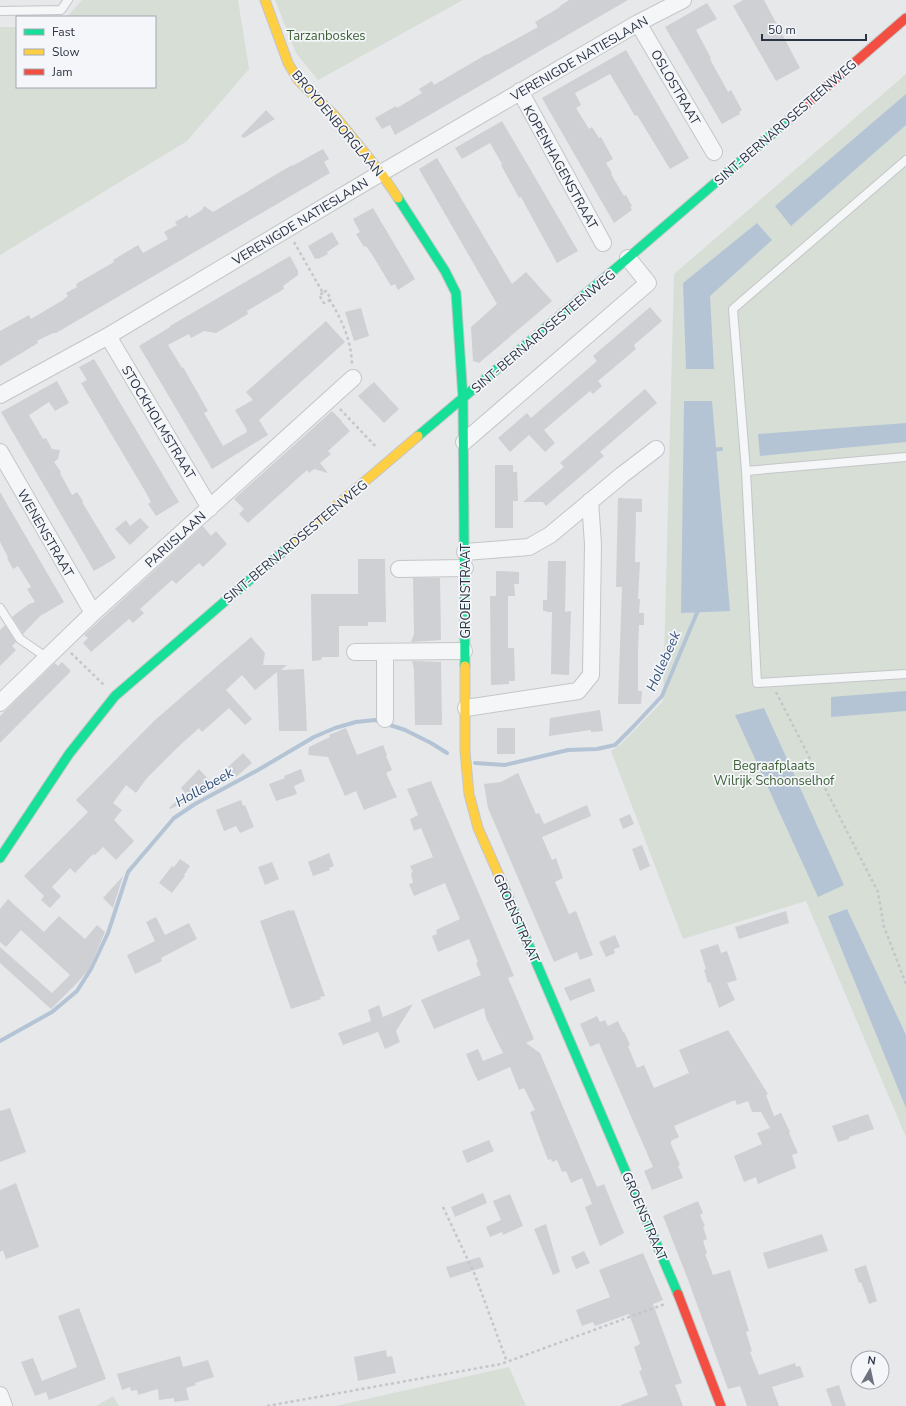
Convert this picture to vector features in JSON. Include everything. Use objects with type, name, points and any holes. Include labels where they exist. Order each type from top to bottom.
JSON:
[{"type":"street","name":"BROYDENBORGLAAN","points":[[265,0],[288,63],[298,80],[334,116],[381,173],[419,229],[445,271],[456,293],[463,399]]},
{"type":"street","name":"VERENIGDE NATIESLAAN","points":[[0,395],[108,336],[520,91],[638,23],[683,0]]},
{"type":"street","name":"SINT-BERNARDSESTEENWEG","points":[[0,858],[59,769],[97,716],[115,696],[628,258],[906,18]]},
{"type":"street","name":"OSLOSTRAAT","points":[[638,23],[714,152]]},
{"type":"street","name":"KOPENHAGENSTRAAT","points":[[520,91],[602,243]]},
{"type":"street","points":[[464,442],[648,283],[628,258]]},
{"type":"street","name":"STOCKHOLMSTRAAT","points":[[108,336],[210,508]]},
{"type":"street","name":"PARIJSLAAN","points":[[0,703],[93,613],[353,378]]},
{"type":"street","name":"GROENSTRAAT","points":[[463,399],[465,560],[464,651],[466,751],[469,794],[478,828],[549,990],[680,1298],[720,1406]]},
{"type":"street","points":[[399,569],[465,560],[529,547],[550,535],[590,501],[656,449]]},
{"type":"street","name":"WENENSTRAAT","points":[[0,452],[93,613]]},
{"type":"street","points":[[466,708],[578,691],[591,675],[593,544],[590,501]]},
{"type":"street","points":[[355,652],[464,651]]},
{"type":"street","points":[[385,652],[385,719]]},
{"type":"street","points":[[0,1395],[4,1406]]},
{"type":"lane","points":[[0,11],[61,10],[68,0]]},
{"type":"lane","points":[[906,160],[733,309],[746,471],[757,683],[906,674]]},
{"type":"lane","points":[[746,471],[906,457]]},
{"type":"lane","points":[[0,608],[20,639],[46,657]]},
{"type":"path","points":[[287,229],[323,293]]},
{"type":"path","points":[[330,300],[324,304],[319,295],[326,291],[342,321],[352,348],[353,378]]},
{"type":"path","points":[[330,399],[389,461]]},
{"type":"path","points":[[61,643],[115,696]]},
{"type":"path","points":[[772,682],[878,892],[884,927],[906,984]]},
{"type":"path","points":[[443,1207],[475,1275],[507,1362]]},
{"type":"path","points":[[266,1406],[501,1364],[680,1298]]},
{"type":"green space","points":[[82,0],[238,0],[249,69],[187,141],[0,255],[0,27],[16,27],[16,88],[156,88],[156,16],[68,16]]},
{"type":"green space","name":"Tarzanboskes","points":[[275,0],[463,0],[318,80],[296,53]]},
{"type":"green space","name":"Begraafplaats Wilrijk Schoonselhof","points":[[906,74],[906,1137],[806,901],[683,939],[611,751],[620,745],[663,701],[674,274]]},
{"type":"green space","points":[[509,1367],[526,1406],[336,1406]]},
{"type":"green space","points":[[113,1396],[119,1406],[96,1406]]},
{"type":"water","points":[[906,94],[906,125],[791,226],[775,206]]},
{"type":"water","points":[[757,223],[772,240],[710,296],[714,369],[686,369],[683,283]]},
{"type":"water","points":[[684,401],[712,401],[730,611],[681,613]]},
{"type":"water","points":[[906,423],[906,442],[760,456],[758,434]]},
{"type":"water","points":[[906,691],[906,711],[831,717],[831,697]]},
{"type":"water","points":[[764,708],[844,885],[818,897],[735,715]]},
{"type":"water","points":[[847,909],[906,1035],[906,1108],[828,916]]},
{"type":"building","points":[[569,0],[628,0],[395,135],[390,125],[382,129],[375,118],[396,106],[397,108],[422,93],[419,89],[432,81],[434,85],[487,54],[538,27],[535,22]]},
{"type":"building","points":[[743,0],[764,0],[800,68],[776,81],[733,6]]},
{"type":"building","points":[[707,3],[717,19],[696,30],[728,92],[731,90],[742,110],[739,112],[740,114],[722,124],[665,27]]},
{"type":"building","points":[[626,50],[689,158],[670,169],[637,115],[635,116],[610,74],[575,93],[581,105],[576,108],[589,129],[592,127],[599,138],[601,137],[613,159],[606,163],[624,196],[626,195],[632,206],[630,207],[632,210],[614,223],[542,98]]},
{"type":"building","points":[[266,110],[275,119],[244,138],[241,136]]},
{"type":"building","points":[[502,121],[578,251],[557,263],[521,197],[519,198],[490,143],[462,159],[455,148]]},
{"type":"building","points":[[323,149],[329,159],[324,162],[330,173],[56,333],[37,341],[38,343],[0,366],[0,331],[29,315],[31,319],[63,300],[68,296],[66,293],[77,287],[76,284],[114,262],[113,260],[138,245],[143,253],[168,239],[164,232],[177,225],[175,222],[187,215],[189,218],[202,210],[204,206],[213,212],[292,165]]},
{"type":"building","points":[[437,158],[512,284],[526,272],[552,301],[479,363],[473,361],[471,327],[497,304],[419,169]]},
{"type":"building","points":[[373,208],[415,279],[398,290],[395,284],[391,286],[373,256],[366,246],[364,247],[356,234],[360,232],[353,219]]},
{"type":"building","points":[[332,232],[339,244],[327,252],[328,254],[315,259],[308,246]]},
{"type":"building","points":[[290,256],[298,271],[298,275],[283,286],[284,289],[247,311],[248,314],[216,333],[204,331],[191,338],[189,334],[168,345],[182,368],[183,367],[208,411],[204,413],[223,446],[247,432],[235,410],[253,400],[246,392],[326,321],[345,342],[259,420],[268,435],[212,469],[139,346],[170,326]]},
{"type":"building","points":[[650,307],[662,321],[634,345],[636,349],[598,381],[602,386],[593,394],[590,391],[544,430],[555,443],[545,452],[529,435],[510,452],[498,438],[527,413],[531,418],[597,361],[593,356]]},
{"type":"building","points":[[361,308],[369,336],[354,341],[345,312]]},
{"type":"building","points":[[94,359],[179,502],[156,516],[148,504],[151,502],[145,491],[81,383],[87,380],[79,367]]},
{"type":"building","points":[[57,381],[69,403],[55,411],[49,402],[29,415],[43,439],[46,438],[52,449],[60,450],[58,459],[54,462],[61,472],[60,473],[72,495],[77,492],[83,501],[82,502],[116,558],[94,571],[1,412]]},
{"type":"building","points":[[374,382],[399,409],[384,423],[358,396]]},
{"type":"building","points":[[645,389],[657,403],[600,452],[604,456],[546,506],[543,502],[523,502],[564,467],[560,463]]},
{"type":"building","points":[[332,411],[350,431],[328,451],[331,454],[320,463],[328,473],[314,469],[309,473],[307,470],[248,523],[239,514],[244,509],[234,499]]},
{"type":"building","points":[[495,465],[513,465],[513,472],[517,472],[518,501],[513,501],[513,528],[495,528]]},
{"type":"building","points":[[0,492],[64,602],[40,616],[23,634],[12,617],[29,604],[35,602],[27,589],[31,587],[18,566],[13,569],[0,542]]},
{"type":"building","points":[[618,498],[642,499],[642,512],[636,512],[635,562],[640,562],[638,599],[640,599],[639,613],[644,613],[644,625],[639,625],[638,650],[638,691],[642,691],[641,704],[618,704],[622,587],[616,587]]},
{"type":"building","points":[[140,518],[149,527],[130,545],[115,529],[126,520],[130,526]]},
{"type":"building","points":[[203,526],[211,536],[216,531],[227,544],[203,567],[199,563],[176,584],[172,580],[140,609],[144,613],[133,623],[129,619],[91,652],[83,643],[88,638],[84,635]]},
{"type":"building","points":[[358,559],[385,559],[386,622],[368,622],[368,626],[339,626],[339,657],[322,657],[321,660],[312,661],[311,594],[358,594]]},
{"type":"building","points":[[548,561],[566,561],[565,612],[571,611],[569,675],[551,674],[552,612],[543,611],[543,600],[547,600]]},
{"type":"building","points":[[496,571],[519,572],[519,584],[514,584],[515,596],[508,596],[508,648],[514,648],[515,681],[509,681],[509,684],[491,685],[490,596],[496,596]]},
{"type":"building","points":[[413,578],[440,578],[441,640],[411,642],[414,634]]},
{"type":"building","points":[[5,625],[16,642],[12,646],[16,650],[0,666],[0,630]]},
{"type":"building","points":[[251,637],[265,653],[263,665],[287,665],[281,670],[304,669],[307,731],[279,731],[277,672],[255,690],[242,675],[226,690],[252,719],[245,725],[229,708],[202,732],[199,728],[177,748],[147,778],[136,793],[126,785],[113,803],[122,810],[114,820],[134,841],[116,860],[103,847],[95,855],[93,854],[75,873],[70,868],[52,887],[61,896],[50,908],[41,900],[44,896],[24,876],[88,812],[76,800],[155,720]]},
{"type":"building","points":[[412,661],[441,662],[442,725],[415,725],[414,669]]},
{"type":"building","points":[[62,662],[71,671],[0,743],[0,716],[55,663],[58,666]]},
{"type":"building","points":[[600,710],[603,731],[591,732],[591,730],[549,736],[550,718]]},
{"type":"building","points":[[346,728],[357,755],[383,745],[392,770],[386,773],[397,797],[364,810],[356,791],[345,796],[328,757],[308,755],[309,747],[330,737],[329,735]]},
{"type":"building","points":[[497,728],[515,728],[515,754],[497,754]]},
{"type":"building","points":[[243,753],[252,763],[236,777],[228,767]]},
{"type":"building","points":[[199,769],[216,788],[170,809],[169,808],[185,793],[181,788]]},
{"type":"building","points":[[301,769],[305,781],[294,786],[297,794],[276,801],[269,784],[285,778],[284,776]]},
{"type":"building","points":[[518,773],[536,814],[539,813],[544,824],[587,805],[591,816],[542,837],[552,860],[556,858],[563,878],[555,882],[569,914],[576,911],[593,955],[580,960],[577,952],[554,962],[488,808],[484,784],[501,782]]},
{"type":"building","points":[[431,781],[514,976],[508,978],[534,1039],[526,1043],[540,1053],[597,1187],[604,1184],[624,1233],[600,1246],[585,1207],[592,1204],[582,1178],[571,1183],[566,1171],[562,1172],[557,1160],[552,1162],[551,1159],[548,1160],[530,1112],[535,1110],[524,1088],[519,1090],[510,1067],[478,1081],[474,1073],[466,1054],[478,1049],[483,1061],[503,1053],[486,1018],[484,1008],[434,1029],[421,1000],[481,975],[476,963],[478,962],[469,939],[438,952],[432,936],[437,934],[436,930],[460,919],[445,883],[414,896],[409,884],[413,883],[411,873],[413,872],[410,866],[433,857],[421,828],[414,831],[410,819],[418,815],[407,789]]},
{"type":"building","points":[[241,800],[243,806],[245,805],[254,827],[240,833],[236,826],[224,831],[216,810]]},
{"type":"building","points":[[630,814],[634,824],[623,829],[619,819]]},
{"type":"building","points":[[642,845],[650,866],[640,871],[632,849]]},
{"type":"building","points":[[329,853],[334,866],[329,868],[330,870],[313,876],[308,862]]},
{"type":"building","points":[[180,859],[190,866],[184,875],[185,876],[172,893],[159,883],[172,866],[174,867]]},
{"type":"building","points":[[272,862],[279,879],[265,885],[258,867]]},
{"type":"building","points":[[123,876],[113,908],[103,898]]},
{"type":"building","points":[[8,899],[44,932],[59,916],[85,939],[97,925],[105,932],[89,969],[51,1009],[0,963],[0,947],[52,993],[70,975],[21,930],[6,947],[0,942],[0,909]]},
{"type":"building","points":[[290,910],[294,910],[325,996],[320,997],[321,999],[291,1009],[260,921]]},
{"type":"building","points":[[786,911],[789,923],[739,939],[735,927]]},
{"type":"building","points":[[156,917],[165,935],[189,923],[197,939],[161,958],[162,961],[135,974],[127,955],[155,941],[146,922]]},
{"type":"building","points":[[615,935],[620,947],[614,949],[615,953],[606,957],[599,942]]},
{"type":"building","points":[[718,944],[721,953],[727,951],[737,980],[727,983],[735,1000],[719,1008],[710,982],[708,983],[704,970],[706,969],[700,950]]},
{"type":"building","points":[[590,978],[595,991],[570,1001],[564,988]]},
{"type":"building","points":[[413,1004],[396,1031],[400,1042],[385,1049],[378,1032],[343,1045],[338,1033],[371,1021],[368,1010],[379,1005],[383,1017]]},
{"type":"building","points":[[597,1016],[600,1022],[605,1020],[608,1026],[618,1021],[630,1045],[628,1046],[637,1068],[644,1065],[654,1088],[689,1073],[679,1050],[728,1030],[768,1094],[766,1095],[774,1116],[781,1113],[798,1153],[792,1155],[796,1168],[758,1184],[756,1177],[744,1182],[734,1156],[762,1144],[757,1133],[770,1128],[761,1112],[752,1112],[748,1101],[737,1105],[735,1100],[674,1126],[679,1137],[671,1141],[671,1144],[680,1165],[678,1166],[683,1178],[652,1190],[644,1171],[653,1167],[599,1043],[590,1047],[580,1024]]},
{"type":"building","points":[[10,1108],[26,1152],[0,1162],[0,1111]]},
{"type":"building","points":[[868,1114],[874,1129],[838,1142],[832,1126]]},
{"type":"building","points":[[489,1140],[494,1151],[467,1163],[462,1151]]},
{"type":"building","points":[[16,1183],[39,1247],[6,1259],[3,1250],[0,1252],[0,1190]]},
{"type":"building","points":[[483,1193],[487,1203],[455,1217],[451,1207]]},
{"type":"building","points":[[510,1194],[523,1226],[503,1235],[502,1232],[490,1237],[486,1227],[501,1220],[493,1201]]},
{"type":"building","points":[[698,1201],[703,1213],[700,1215],[705,1226],[703,1227],[707,1239],[703,1241],[707,1253],[705,1254],[713,1275],[730,1270],[749,1331],[746,1332],[752,1351],[750,1352],[759,1375],[795,1363],[796,1367],[800,1366],[804,1377],[772,1387],[779,1406],[747,1406],[740,1386],[728,1389],[663,1216]]},
{"type":"building","points":[[546,1224],[560,1272],[553,1275],[534,1229]]},
{"type":"building","points":[[822,1234],[828,1251],[768,1269],[763,1253]]},
{"type":"building","points":[[584,1251],[590,1263],[576,1269],[571,1257]]},
{"type":"building","points":[[643,1253],[663,1300],[653,1304],[682,1383],[675,1385],[683,1406],[621,1406],[648,1395],[639,1371],[642,1370],[634,1347],[640,1344],[629,1314],[595,1326],[593,1322],[582,1326],[576,1310],[610,1297],[599,1270]]},
{"type":"building","points":[[480,1257],[484,1267],[450,1278],[446,1267]]},
{"type":"building","points":[[866,1265],[877,1301],[869,1304],[861,1282],[859,1283],[854,1269]]},
{"type":"building","points":[[79,1308],[106,1379],[49,1400],[46,1392],[35,1396],[21,1362],[33,1358],[42,1381],[77,1367],[58,1316]]},
{"type":"building","points":[[386,1350],[387,1357],[392,1356],[396,1373],[358,1381],[354,1357]]},
{"type":"building","points":[[180,1356],[183,1367],[208,1360],[214,1377],[195,1383],[196,1385],[186,1388],[189,1400],[174,1402],[174,1398],[159,1400],[158,1389],[138,1395],[137,1390],[131,1391],[130,1387],[122,1390],[117,1374]]},
{"type":"building","points":[[839,1385],[846,1406],[832,1406],[826,1389]]},
{"type":"waterway","name":"Hollebeek","points":[[712,450],[721,449]]},
{"type":"waterway","name":"Hollebeek","points":[[475,763],[505,765],[568,750],[597,749],[615,745],[662,696],[699,608]]},
{"type":"waterway","name":"Hollebeek","points":[[0,1041],[52,1012],[77,991],[91,969],[108,933],[128,872],[174,818],[195,804],[258,770],[314,737],[335,728],[356,722],[375,720],[405,730],[447,753]]},
{"type":"traffic: fast","points":[[418,436],[794,115]]},
{"type":"traffic: fast","points":[[398,198],[445,271],[456,293],[463,399],[465,666]]},
{"type":"traffic: fast","points":[[0,858],[69,754],[115,696],[296,540]]},
{"type":"traffic: fast","points":[[501,880],[678,1294]]},
{"type":"traffic: slow","points":[[265,0],[288,63],[298,80],[335,116],[381,173],[398,198]]},
{"type":"traffic: slow","points":[[296,540],[418,436]]},
{"type":"traffic: slow","points":[[465,666],[465,751],[469,794],[478,828],[501,880]]},
{"type":"traffic: jam","points":[[794,115],[906,18]]},
{"type":"traffic: jam","points":[[678,1294],[721,1406]]}]
